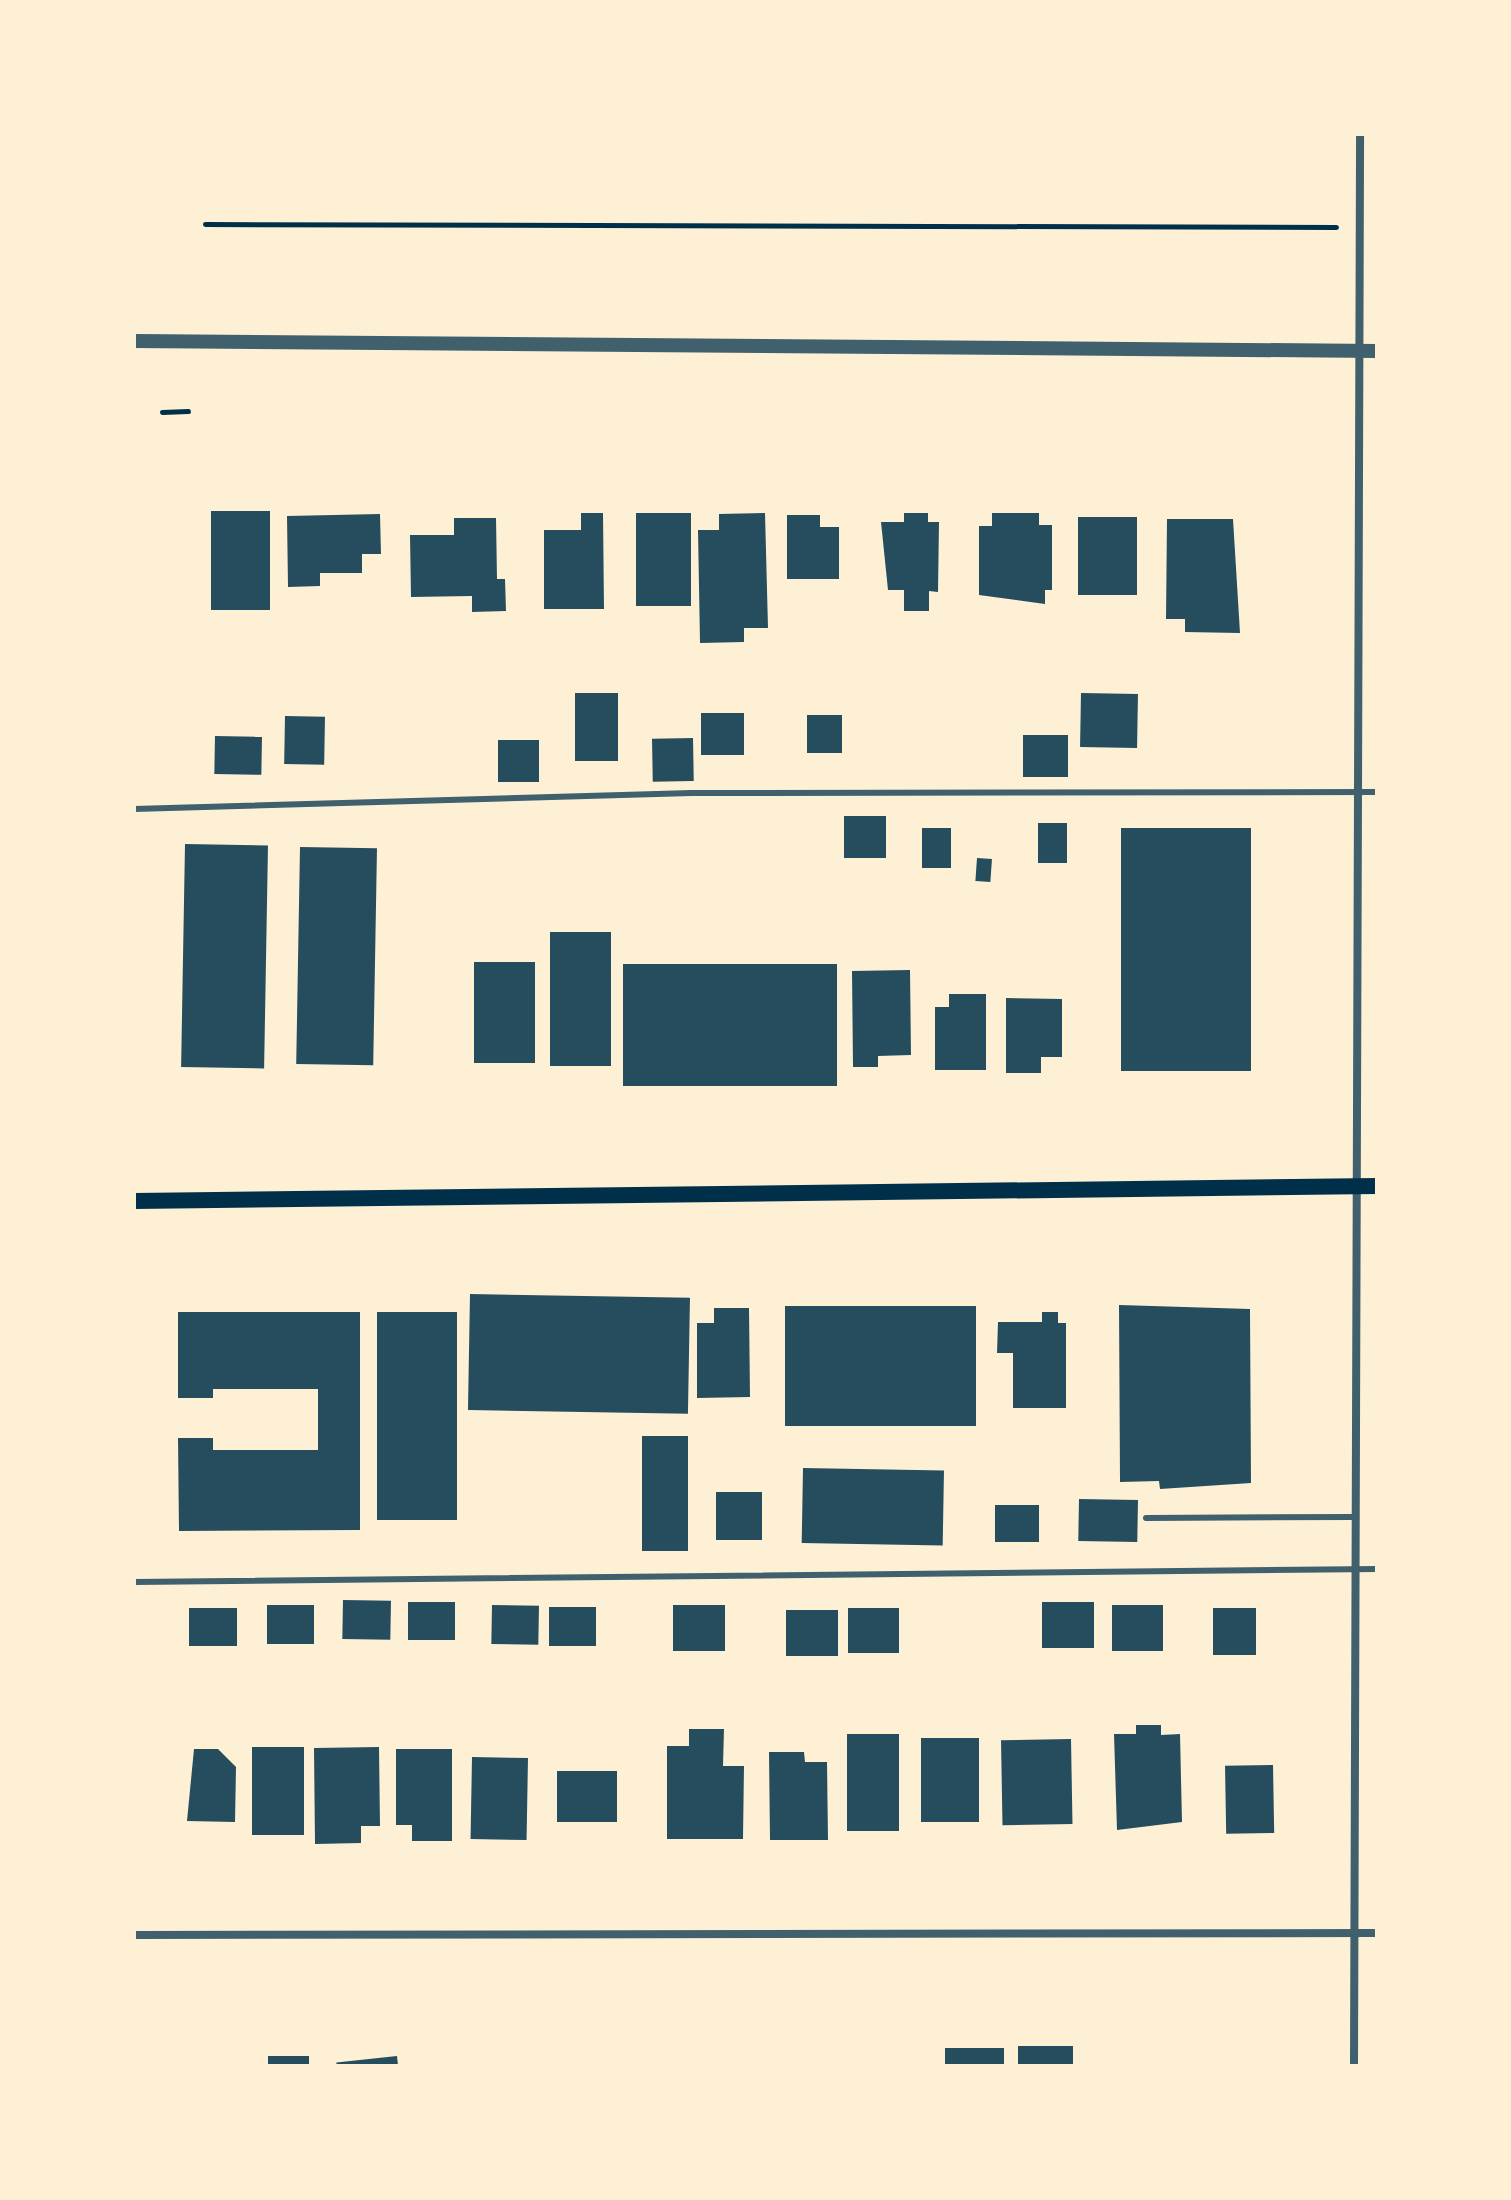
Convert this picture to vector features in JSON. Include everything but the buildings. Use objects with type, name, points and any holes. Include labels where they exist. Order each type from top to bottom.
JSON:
[{"type":"main road","points":[[134,1201],[1377,1186]]},
{"type":"street","points":[[1354,2066],[1354,1186],[1360,134]]},
{"type":"street","points":[[134,341],[1377,351]]},
{"type":"street","points":[[134,1935],[1377,1933]]},
{"type":"lane","points":[[134,809],[692,793],[1377,792]]},
{"type":"lane","points":[[1146,1518],[1354,1517]]},
{"type":"lane","points":[[134,1582],[1377,1569]]},
{"type":"path","points":[[205,224],[1360,227]]},
{"type":"path","points":[[162,412],[188,411]]}]
